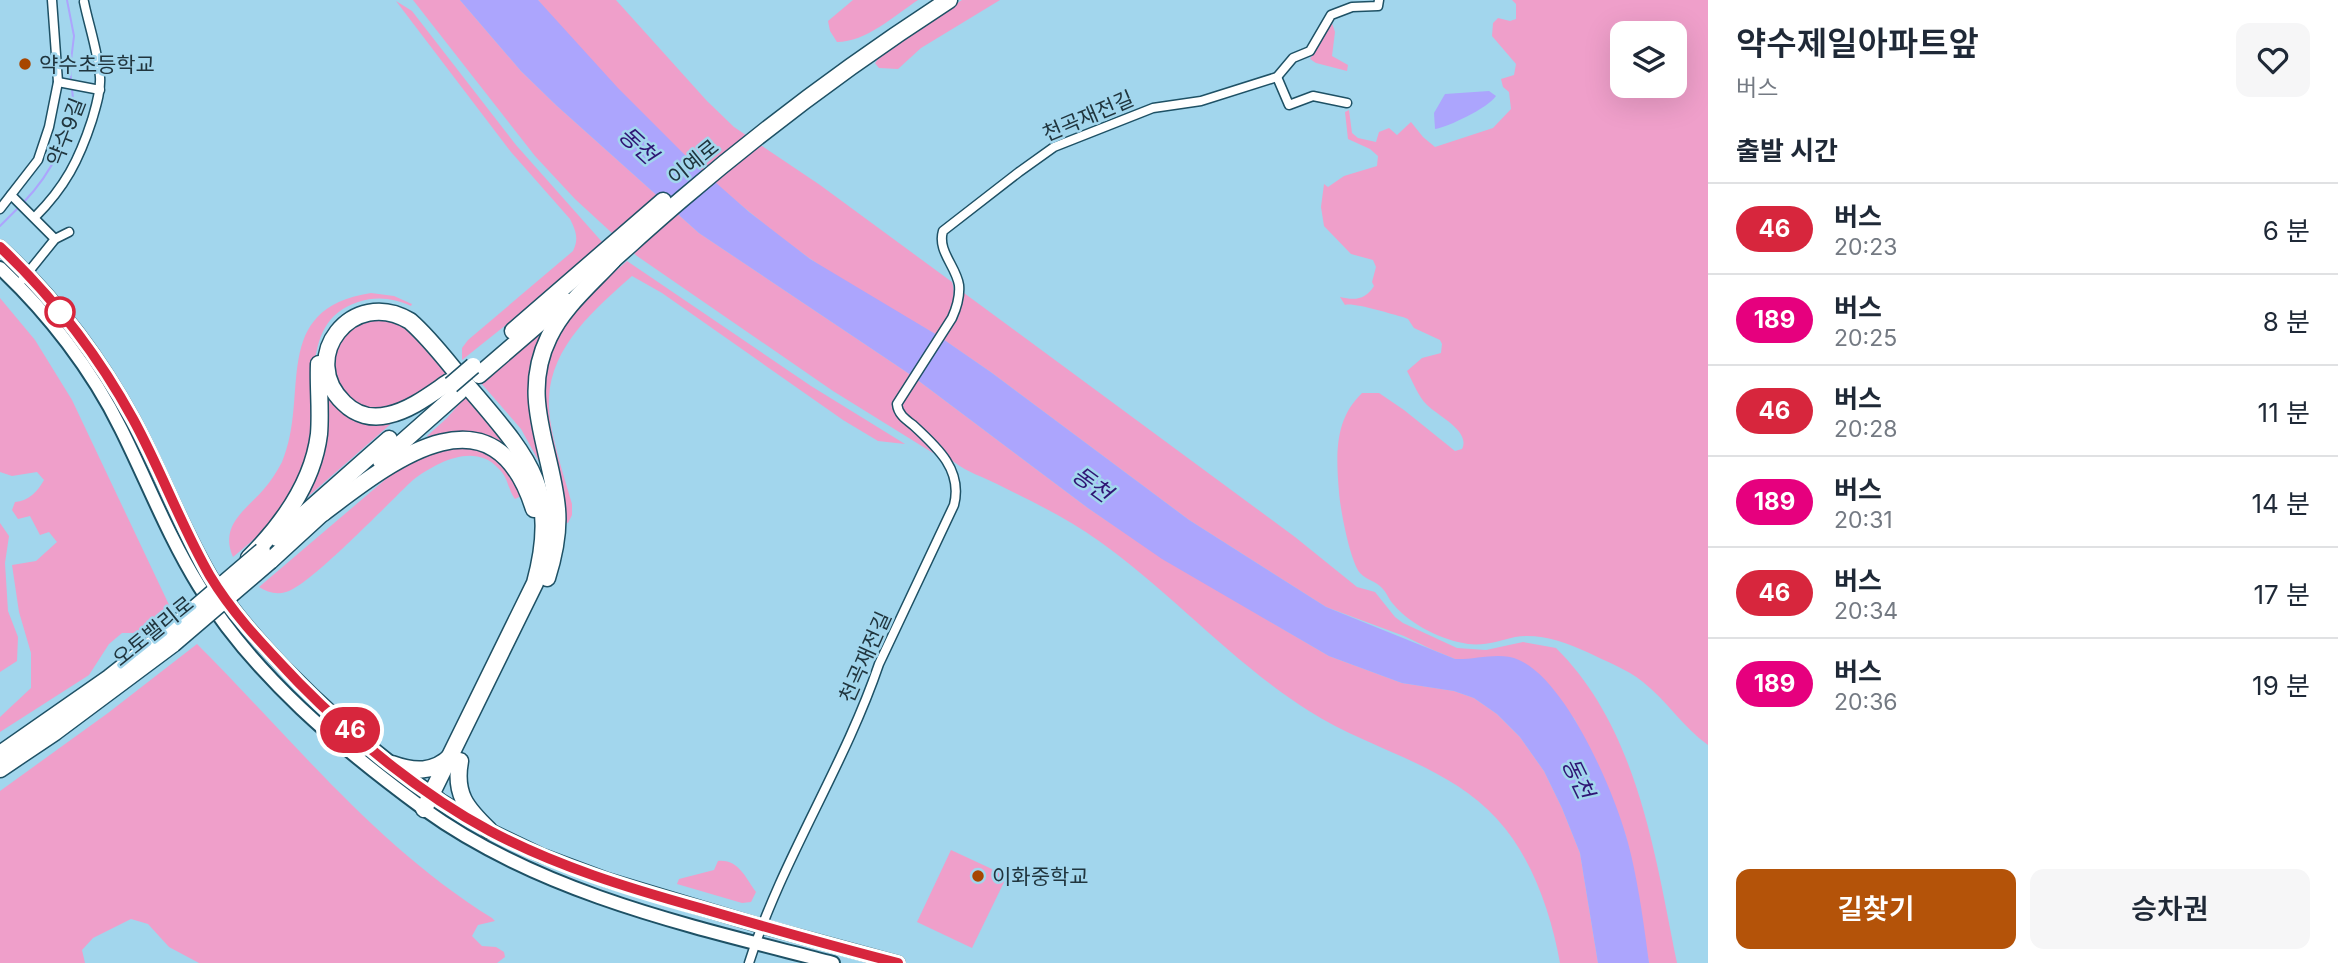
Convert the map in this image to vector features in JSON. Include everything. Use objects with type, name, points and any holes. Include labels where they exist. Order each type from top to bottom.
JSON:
[{"type":"highway","name":"이예로","points":[[453,386],[476,371],[609,256],[930,0]]},
{"type":"highway","name":"이예로","points":[[881,39],[949,0]]},
{"type":"highway","points":[[537,590],[548,575],[555,549],[557,509],[538,423],[538,366],[549,335],[559,319],[609,256]]},
{"type":"highway","points":[[264,553],[300,493],[312,464],[319,426],[319,361],[327,335],[334,325],[352,310],[366,305],[391,305],[404,309],[423,324],[521,439],[531,454],[544,485],[551,523],[548,564],[537,590],[428,812]]},
{"type":"highway","points":[[453,386],[390,415],[369,416],[349,408],[334,391],[327,372],[328,351],[339,329],[348,321],[367,312],[388,311],[400,315],[419,328],[515,442],[533,473],[544,521],[537,590]]},
{"type":"highway","points":[[323,513],[453,386]]},
{"type":"highway","points":[[264,553],[453,386]]},
{"type":"highway","points":[[323,513],[413,451],[446,440],[477,442],[503,457],[518,474],[529,495],[538,538],[537,590]]},
{"type":"highway","name":"오토밸리로","points":[[0,754],[170,639],[223,585],[323,513]]},
{"type":"highway","name":"오토밸리로","points":[[0,769],[55,732],[170,639],[264,553]]},
{"type":"highway","points":[[392,764],[416,771],[456,757]]},
{"type":"highway","points":[[456,757],[461,796],[476,818],[489,830]]},
{"type":"main road","points":[[3,250],[28,274],[101,367],[132,418],[211,577],[233,610],[319,704],[392,764],[436,797],[489,830],[541,855],[608,880],[761,926],[898,963]]},
{"type":"main road","points":[[0,268],[57,330],[114,415],[184,559],[222,620],[309,716],[361,763],[428,812],[481,845],[534,871],[669,919],[833,963]]},
{"type":"street","points":[[0,209],[13,196],[38,160],[49,127],[58,82],[51,0]]},
{"type":"street","name":"천곡재전길","points":[[749,963],[761,926],[954,505],[957,486],[953,472],[937,450],[898,412],[897,404],[952,318],[957,304],[959,283],[942,243],[943,232],[1054,147],[1138,113],[1221,96],[1277,77],[1293,58],[1310,51],[1331,15],[1352,7],[1378,6],[1379,0]]},
{"type":"street","name":"약수9길","points":[[32,215],[59,191],[77,162],[100,90],[99,67],[84,2]]},
{"type":"street","points":[[1277,77],[1289,105],[1313,96],[1347,103]]},
{"type":"street","points":[[58,82],[100,90]]},
{"type":"street","points":[[13,196],[55,239]]},
{"type":"street","points":[[18,285],[55,239],[69,232]]},
{"type":"shaded area","points":[[413,0],[460,0],[521,71],[699,233],[911,375],[1088,508],[1162,558],[1329,656],[1402,683],[1454,691],[1474,698],[1497,714],[1520,737],[1544,771],[1562,808],[1580,853],[1598,963],[1560,963],[1545,905],[1530,868],[1509,834],[1477,800],[1432,771],[1333,725],[1281,692],[1099,541],[1049,510],[954,462],[905,414],[900,407],[901,398],[898,395],[892,405],[893,410],[933,453],[833,391],[637,256],[575,199],[535,156]]},
{"type":"shaded area","points":[[538,0],[616,0],[734,127],[820,185],[952,282],[953,303],[937,335],[824,269],[736,201],[632,104]]},
{"type":"shaded area","points":[[853,0],[918,0],[869,33],[859,38],[837,42],[830,31],[828,21]]},
{"type":"shaded area","points":[[962,0],[1000,0],[921,48],[898,69],[879,68],[875,63],[884,52]]},
{"type":"shaded area","points":[[1512,0],[1708,0],[1708,745],[1637,677],[1579,648],[1533,636],[1486,644],[1468,644],[1428,630],[1409,619],[1392,603],[1380,586],[1360,573],[1349,546],[1340,500],[1339,439],[1346,415],[1362,393],[1379,393],[1455,451],[1462,449],[1464,442],[1458,430],[1424,401],[1407,371],[1422,358],[1441,353],[1440,340],[1414,328],[1408,319],[1364,307],[1345,305],[1340,297],[1356,299],[1368,294],[1374,286],[1372,282],[1376,267],[1373,260],[1351,254],[1324,226],[1321,207],[1324,184],[1328,187],[1344,176],[1377,166],[1378,156],[1370,149],[1348,139],[1345,112],[1349,110],[1352,133],[1358,138],[1376,142],[1379,132],[1389,128],[1397,135],[1411,122],[1435,147],[1493,128],[1511,109],[1509,92],[1503,87],[1501,79],[1514,75],[1516,64],[1492,36],[1493,23],[1498,18],[1510,21],[1516,19],[1516,4]]},
{"type":"shaded area","points":[[396,1],[412,11],[516,145],[603,243],[462,360],[462,348],[468,340],[573,251],[576,235],[570,219],[511,152]]},
{"type":"shaded area","points":[[1331,20],[1335,32],[1332,56],[1348,65],[1347,71],[1310,59]]},
{"type":"shaded area","points":[[627,261],[811,386],[905,444],[878,441],[843,420],[662,293],[632,276],[590,315],[578,330],[567,345],[552,379],[549,398],[551,423],[572,504],[572,515],[568,523],[565,522],[548,439],[542,386],[552,343],[578,304]]},
{"type":"shaded area","points":[[371,293],[394,296],[412,304],[411,306],[385,299],[365,300],[338,313],[325,328],[314,368],[309,455],[297,487],[280,513],[233,557],[229,536],[236,519],[267,486],[282,462],[290,436],[299,358],[305,336],[318,317],[339,302]]},
{"type":"shaded area","points":[[964,293],[1295,537],[1357,587],[1375,592],[1403,623],[1457,648],[1486,650],[1523,642],[1556,648],[1584,680],[1625,755],[1651,837],[1677,963],[1649,963],[1626,836],[1601,773],[1574,718],[1468,660],[1455,659],[1404,636],[1326,607],[1189,520],[944,340],[958,318]]},
{"type":"shaded area","points":[[0,298],[35,340],[72,400],[171,609],[140,633],[122,633],[109,644],[89,675],[0,732],[0,717],[31,688],[31,653],[19,612],[12,565],[36,561],[57,542],[49,532],[40,535],[30,516],[18,519],[12,510],[15,502],[32,495],[44,480],[37,472],[12,476],[0,472]]},
{"type":"shaded area","points":[[361,317],[408,323],[450,372],[432,387],[396,408],[362,409],[337,387],[332,350]]},
{"type":"shaded area","points":[[546,325],[540,344],[542,467],[521,429],[481,383]]},
{"type":"shaded area","points":[[324,387],[334,400],[393,422],[303,501]]},
{"type":"shaded area","points":[[468,394],[527,469],[504,452],[431,440],[427,436]]},
{"type":"shaded area","points":[[460,445],[483,452],[498,461],[521,496],[515,499],[502,472],[489,461],[468,456],[444,461],[413,480],[331,559],[297,586],[279,593],[268,592],[259,587],[400,467],[411,460]]},
{"type":"shaded area","points":[[0,523],[9,536],[5,563],[8,611],[18,637],[17,661],[0,672]]},
{"type":"shaded area","points":[[197,644],[373,825],[450,890],[495,921],[478,925],[472,936],[482,946],[496,947],[504,952],[505,957],[497,963],[199,963],[169,947],[148,924],[131,919],[93,938],[82,950],[85,963],[0,963],[0,791]]},
{"type":"shaded area","points":[[951,850],[1007,876],[972,948],[917,922]]},
{"type":"shaded area","points":[[718,861],[731,863],[741,871],[756,892],[751,902],[742,903],[677,884],[679,879],[714,870]]},
{"type":"water","name":"동천","points":[[460,0],[538,0],[618,88],[688,158],[749,212],[810,259],[937,335],[1189,520],[1326,607],[1455,659],[1512,657],[1537,672],[1554,689],[1570,712],[1610,791],[1634,866],[1649,963],[1598,963],[1580,853],[1562,808],[1544,771],[1520,737],[1497,714],[1474,698],[1454,691],[1402,683],[1329,656],[1162,559],[1088,508],[911,375],[699,233],[521,71]]},
{"type":"water","points":[[1489,91],[1496,96],[1485,106],[1458,121],[1435,129],[1434,113],[1445,94]]},
{"type":"waterway","points":[[67,0],[74,36],[71,80]]},
{"type":"waterway","points":[[23,203],[60,150],[71,119],[72,89]]},
{"type":"waterway","points":[[0,226],[19,207]]},
{"type":"bus line","name":"46","points":[[0,247],[40,286],[101,367],[132,418],[211,577],[233,610],[319,704],[372,750],[440,800],[489,830],[541,855],[675,901],[898,963]]},
{"type":"place","name":"약수초등학교","points":[[25,64]]},
{"type":"place","name":"이화중학교","points":[[978,876]]}]
